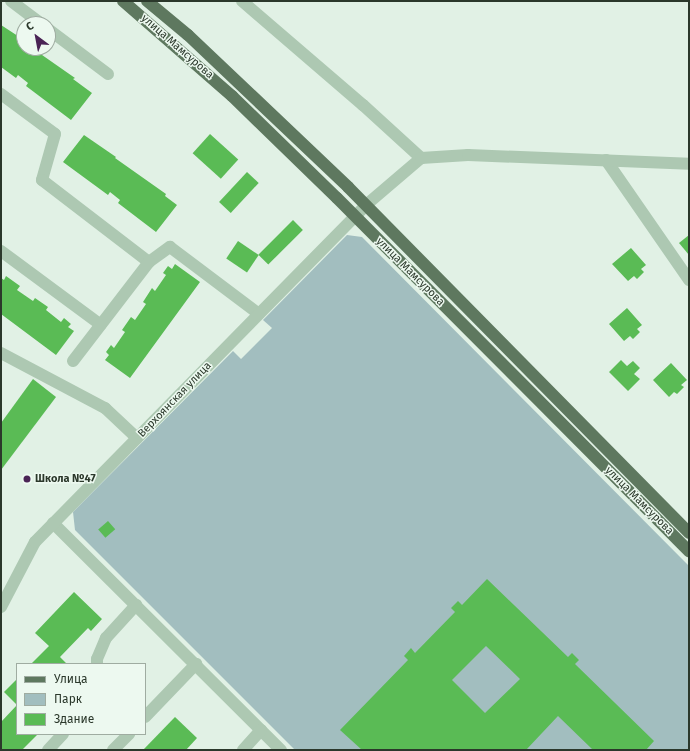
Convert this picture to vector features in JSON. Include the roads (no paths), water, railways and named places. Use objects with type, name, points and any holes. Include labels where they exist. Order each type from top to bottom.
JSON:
[{"type":"main road","name":"улица Мамсурова","points":[[123,1],[167,37],[232,96],[355,216],[689,551]]},
{"type":"main road","name":"улица Мамсурова","points":[[147,1],[194,41],[366,205],[689,533]]},
{"type":"street","points":[[11,1],[31,16]]},
{"type":"street","points":[[242,1],[363,105],[421,158],[468,155],[689,164]]},
{"type":"street","points":[[56,35],[108,74]]},
{"type":"street","points":[[1,94],[55,134],[42,180],[149,262]]},
{"type":"street","name":"Верхоянская улица","points":[[1,608],[35,542],[366,205],[421,158]]},
{"type":"street","points":[[606,160],[689,280]]},
{"type":"street","points":[[73,361],[149,262],[170,247],[259,314]]},
{"type":"street","points":[[1,251],[100,325]]},
{"type":"street","points":[[1,353],[104,408],[137,438]]},
{"type":"street","points":[[53,523],[196,664],[280,750]]},
{"type":"street","points":[[98,663],[97,659],[106,638],[136,605]]},
{"type":"street","points":[[146,716],[196,664]]},
{"type":"street","points":[[243,750],[261,730]]},
{"type":"street","points":[[48,750],[62,735]]},
{"type":"street","points":[[113,750],[128,735]]},
{"type":"place","name":"Школа №47","points":[[27,479]]}]
